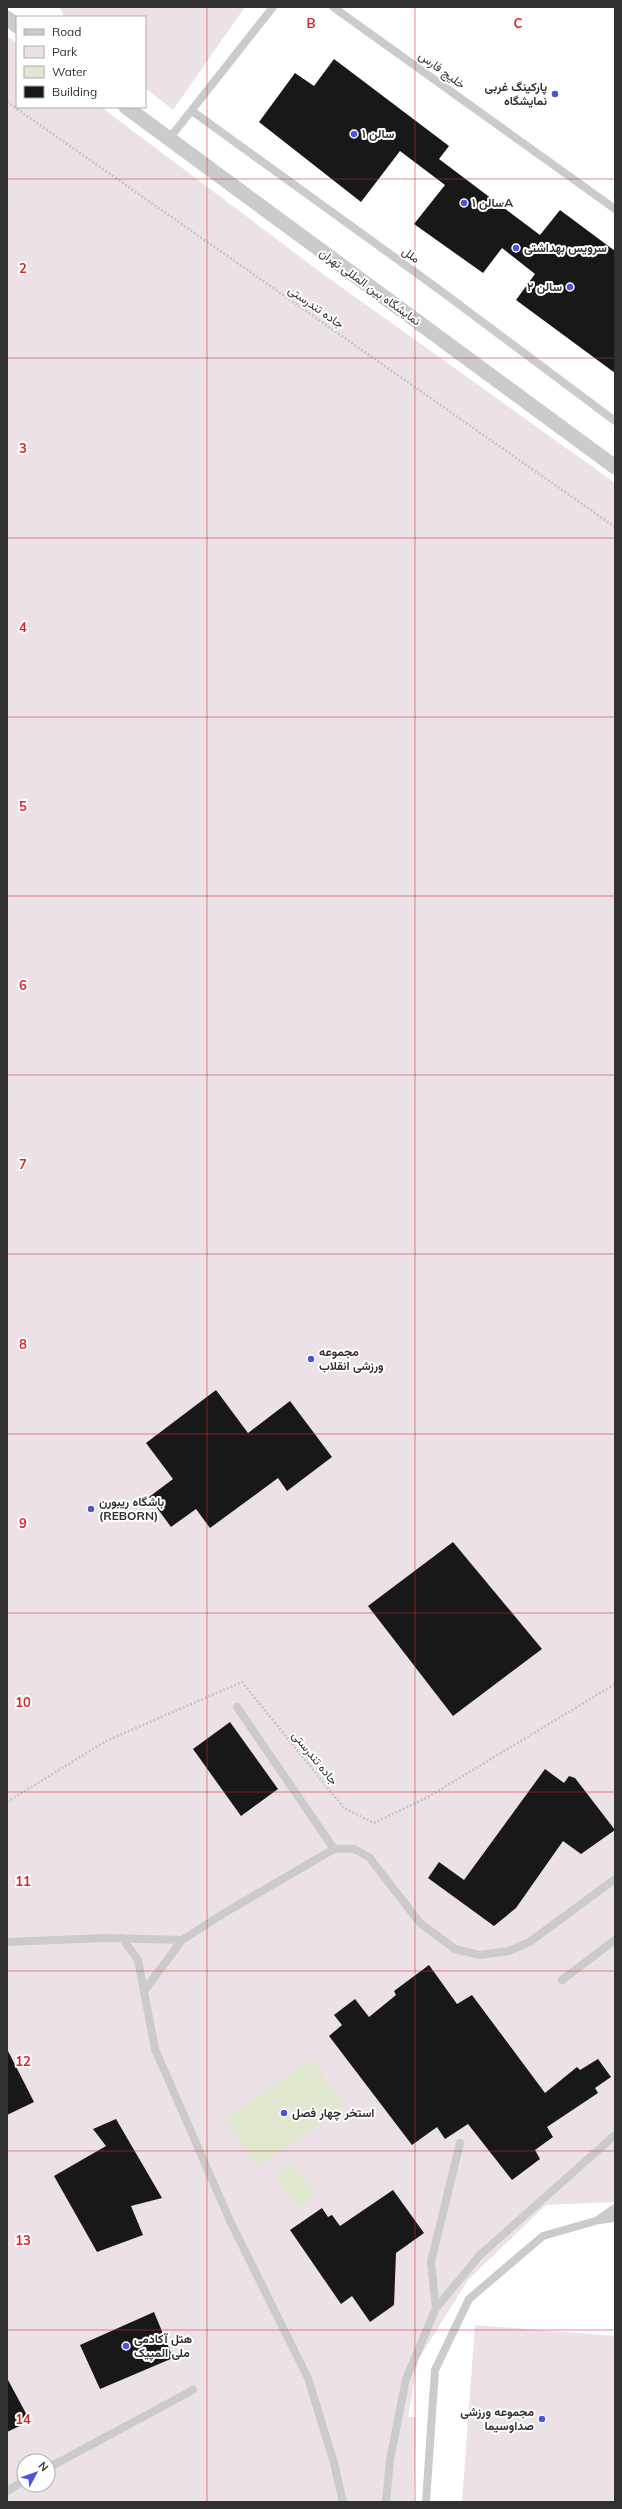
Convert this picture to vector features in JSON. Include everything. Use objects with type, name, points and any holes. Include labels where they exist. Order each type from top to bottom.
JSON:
[{"type":"street","points":[[7,18],[16,25]]},
{"type":"street","name":"نمایشگاه بین المللی تهران","points":[[127,108],[615,467]]},
{"type":"lane","points":[[169,139],[273,7]]},
{"type":"lane","name":"خلیج فارس","points":[[333,7],[615,209]]},
{"type":"lane","name":"ملل","points":[[192,111],[437,288],[615,421]]},
{"type":"lane","points":[[237,1707],[334,1849]]},
{"type":"lane","points":[[144,1992],[182,1940],[226,1912],[334,1849],[354,1849],[369,1857],[420,1923],[455,1949],[480,1955],[509,1951],[531,1941],[615,1879]]},
{"type":"lane","points":[[7,1942],[122,1938],[182,1940]]},
{"type":"lane","points":[[122,1938],[138,1960],[155,2049],[231,2223],[308,2378],[334,2463],[343,2502]]},
{"type":"lane","points":[[562,1980],[615,1940]]},
{"type":"lane","points":[[386,2502],[390,2460],[406,2379],[436,2308],[480,2256],[615,2135]]},
{"type":"lane","points":[[436,2308],[431,2262],[460,2143]]},
{"type":"lane","points":[[599,2220],[615,2208]]},
{"type":"lane","points":[[426,2502],[435,2370],[469,2299],[543,2236],[599,2220],[615,2218]]},
{"type":"lane","points":[[56,2464],[193,2390]]},
{"type":"lane","points":[[7,2491],[16,2486]]},
{"type":"path","name":"جاده تندرستی","points":[[7,102],[615,527]]},
{"type":"path","name":"جاده تندرستی","points":[[7,1802],[106,1741],[242,1682],[344,1808],[374,1823],[428,1797],[615,1684]]},
{"type":"green space","points":[[60,7],[245,7],[173,110],[146,89],[146,16],[64,16]]},
{"type":"green space","name":"مجموعه ورزشی انقلاب","points":[[7,36],[16,42],[16,108],[102,108],[323,274],[615,483],[615,2202],[546,2205],[468,2280],[418,2360],[408,2417],[416,2417],[414,2502],[7,2502]]},
{"type":"green space","name":"مجموعه ورزشی صداوسیما","points":[[475,2325],[615,2336],[615,2502],[462,2502]]},
{"type":"water","name":"استخر چهار فصل","points":[[312,2059],[345,2107],[256,2167],[224,2119]]},
{"type":"water","points":[[291,2163],[312,2190],[311,2196],[306,2204],[300,2206],[295,2202],[275,2176]]},
{"type":"building","points":[[334,59],[449,146],[439,159],[540,235],[560,210],[615,251],[615,373],[516,300],[535,274],[502,248],[483,273],[414,224],[445,185],[400,151],[361,202],[259,122],[295,73],[314,86]]},
{"type":"building","points":[[216,1390],[248,1433],[290,1401],[332,1457],[287,1491],[278,1478],[210,1528],[196,1509],[171,1527],[149,1497],[173,1479],[146,1443]]},
{"type":"building","points":[[453,1542],[542,1649],[453,1716],[368,1606]]},
{"type":"building","points":[[230,1722],[278,1789],[241,1816],[193,1749]]},
{"type":"building","points":[[545,1769],[564,1783],[569,1776],[575,1778],[615,1830],[581,1854],[563,1841],[516,1908],[494,1926],[428,1878],[439,1862],[464,1880]]},
{"type":"building","points":[[429,1965],[457,2004],[472,1995],[545,2093],[577,2067],[580,2070],[598,2059],[611,2077],[595,2088],[598,2093],[547,2127],[553,2137],[535,2150],[540,2159],[512,2180],[468,2124],[445,2139],[437,2127],[412,2145],[329,2036],[342,2025],[334,2015],[355,1999],[369,2017],[396,1995],[394,1991]]},
{"type":"building","points":[[7,2049],[34,2102],[7,2115]]},
{"type":"building","points":[[116,2119],[162,2198],[131,2206],[143,2235],[97,2252],[54,2176],[106,2146],[93,2129]]},
{"type":"building","points":[[393,2190],[424,2233],[396,2253],[394,2305],[370,2322],[352,2296],[341,2304],[290,2230],[322,2208],[328,2217],[332,2215],[340,2226]]},
{"type":"building","points":[[154,2312],[173,2358],[100,2389],[80,2345]]},
{"type":"building","points":[[7,2378],[30,2421],[7,2432]]},
{"type":"place","name":"پارکینگ غربی نمایشگاه","points":[[555,94]]},
{"type":"place","name":"سالن ۱","points":[[354,134]]},
{"type":"place","name":"سالن ۱A","points":[[464,203]]},
{"type":"place","name":"سرویس بهداشتی","points":[[516,248]]},
{"type":"place","name":"سالن ۲","points":[[570,287]]},
{"type":"place","name":"مجموعه ورزشی انقلاب","points":[[311,1359]]},
{"type":"place","name":"باشگاه ریبورن (REBORN)","points":[[91,1509]]},
{"type":"place","name":"استخر چهار فصل","points":[[284,2113]]},
{"type":"place","name":"هتل آکادمی ملی المپیک","points":[[126,2346]]},
{"type":"place","name":"مجموعه ورزشی صداوسیما","points":[[542,2419]]}]
